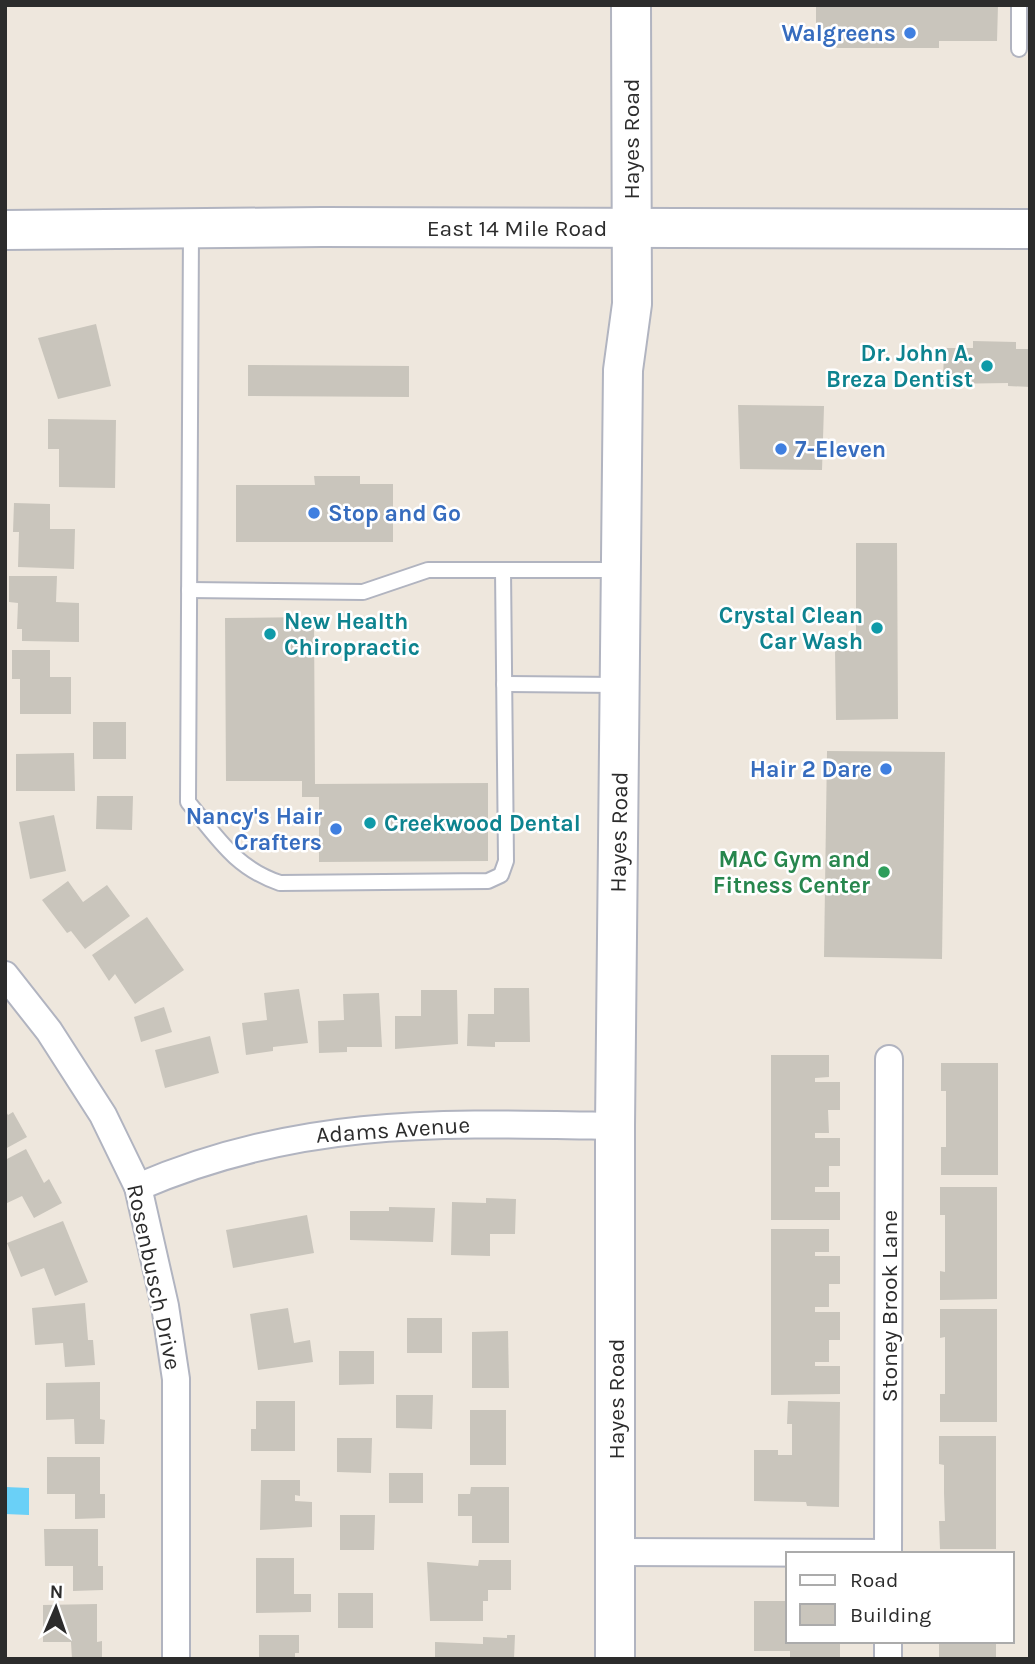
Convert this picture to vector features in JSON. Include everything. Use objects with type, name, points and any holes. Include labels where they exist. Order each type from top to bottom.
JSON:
[{"type":"street","name":"Hayes Road","points":[[615,1659],[615,1126],[623,370],[632,304],[631,5]]},
{"type":"street","name":"East 14 Mile Road","points":[[5,230],[1030,229]]},
{"type":"street","name":"Rosenbusch Drive","points":[[5,975],[50,1031],[103,1115],[138,1187],[165,1306],[176,1379],[176,1659]]},
{"type":"street","name":"Stoney Brook Lane","points":[[888,1552],[890,1059]]},
{"type":"street","name":"Adams Avenue","points":[[138,1187],[247,1149],[304,1136],[380,1126],[457,1123],[615,1126]]},
{"type":"street","name":"Stoney Brook Lane","points":[[617,1552],[786,1553]]},
{"type":"lane","points":[[1019,5],[1019,49]]},
{"type":"lane","points":[[191,229],[188,802],[234,857],[254,875],[279,883],[488,881],[501,875],[506,861],[503,570]]},
{"type":"lane","points":[[190,590],[363,592],[415,572],[622,570]]},
{"type":"lane","points":[[504,684],[620,685]]},
{"type":"water","points":[[5,1487],[29,1488],[29,1515],[5,1514]]},
{"type":"building","name":"Walgreens","points":[[816,5],[998,5],[997,41],[939,41],[939,48],[837,48],[816,25]]},
{"type":"building","points":[[96,324],[111,386],[58,399],[38,338]]},
{"type":"building","name":"Dr. John A. Breza Dentist","points":[[973,341],[1016,342],[1016,349],[1030,349],[1030,387],[1008,386],[1008,383],[943,384],[944,348],[973,348]]},
{"type":"building","points":[[248,365],[409,366],[409,397],[248,396]]},
{"type":"building","name":"7-Eleven","points":[[738,405],[824,406],[822,470],[740,469]]},
{"type":"building","points":[[48,419],[116,420],[115,488],[59,487],[59,449],[48,449]]},
{"type":"building","name":"Stop and Go","points":[[314,476],[360,476],[360,484],[393,484],[393,542],[236,542],[236,485],[315,485]]},
{"type":"building","points":[[14,503],[50,504],[50,529],[75,529],[74,569],[18,567],[19,532],[13,532]]},
{"type":"building","name":"Crystal Clean Car Wash","points":[[856,543],[897,543],[898,719],[836,720],[835,650],[856,651]]},
{"type":"building","points":[[9,576],[57,576],[56,602],[79,603],[79,642],[22,641],[22,629],[17,629],[18,603],[9,602]]},
{"type":"building","points":[[314,617],[315,784],[488,783],[488,861],[319,862],[319,797],[302,797],[302,781],[226,781],[225,618]]},
{"type":"building","points":[[12,650],[50,650],[50,677],[71,677],[71,714],[20,714],[20,679],[12,679]]},
{"type":"building","points":[[93,722],[126,722],[126,759],[93,759]]},
{"type":"building","name":"MAC Gym and Fitness Center","points":[[827,751],[945,752],[942,959],[824,957]]},
{"type":"building","points":[[74,753],[75,791],[16,791],[16,754]]},
{"type":"building","points":[[97,796],[133,796],[132,830],[96,829]]},
{"type":"building","points":[[54,815],[66,871],[30,879],[19,822]]},
{"type":"building","points":[[68,881],[83,902],[107,885],[130,916],[85,949],[71,931],[67,933],[42,900]]},
{"type":"building","points":[[147,917],[184,970],[135,1004],[115,974],[109,981],[92,955]]},
{"type":"building","points":[[494,988],[529,988],[530,1042],[495,1042],[495,1047],[467,1046],[468,1014],[494,1014]]},
{"type":"building","points":[[299,989],[308,1043],[273,1047],[273,1051],[246,1055],[242,1023],[267,1020],[264,993]]},
{"type":"building","points":[[421,990],[457,990],[458,1044],[395,1049],[395,1016],[421,1016]]},
{"type":"building","points":[[379,993],[382,1047],[347,1047],[347,1052],[319,1053],[318,1021],[344,1020],[343,994]]},
{"type":"building","points":[[164,1007],[172,1032],[141,1042],[134,1017]]},
{"type":"building","points":[[210,1036],[219,1073],[165,1088],[155,1050]]},
{"type":"building","points":[[771,1055],[829,1055],[829,1077],[815,1078],[815,1082],[840,1082],[840,1110],[828,1110],[829,1133],[815,1133],[815,1138],[840,1138],[840,1166],[829,1166],[829,1187],[815,1187],[815,1192],[840,1192],[840,1220],[771,1220]]},
{"type":"building","points":[[941,1063],[998,1063],[998,1175],[941,1175],[941,1147],[946,1147],[946,1091],[941,1091]]},
{"type":"building","points":[[5,1110],[8,1115],[13,1112],[27,1137],[5,1149]]},
{"type":"building","points":[[26,1149],[44,1183],[49,1179],[62,1203],[34,1218],[22,1196],[5,1204],[5,1160]]},
{"type":"building","points":[[940,1187],[997,1187],[997,1299],[940,1300],[940,1271],[945,1272],[945,1215],[940,1215]]},
{"type":"building","points":[[486,1198],[516,1199],[515,1234],[490,1234],[490,1256],[451,1255],[452,1202],[486,1203]]},
{"type":"building","points":[[389,1207],[435,1208],[433,1242],[350,1240],[350,1211],[389,1211]]},
{"type":"building","points":[[307,1215],[314,1253],[233,1268],[226,1230]]},
{"type":"building","points":[[63,1221],[88,1282],[55,1296],[44,1268],[21,1277],[7,1243]]},
{"type":"building","points":[[771,1229],[829,1229],[829,1252],[815,1252],[815,1256],[840,1256],[840,1284],[829,1284],[829,1307],[815,1307],[815,1312],[840,1312],[840,1340],[829,1340],[829,1362],[815,1362],[815,1366],[840,1366],[840,1394],[771,1395]]},
{"type":"building","points":[[85,1303],[88,1340],[93,1340],[95,1365],[65,1367],[63,1343],[35,1345],[32,1308]]},
{"type":"building","points":[[288,1308],[294,1343],[310,1340],[313,1362],[258,1370],[250,1314]]},
{"type":"building","points":[[940,1309],[997,1309],[997,1422],[940,1422],[940,1394],[945,1394],[945,1337],[940,1338]]},
{"type":"building","points":[[407,1318],[442,1318],[442,1353],[407,1353]]},
{"type":"building","points":[[508,1331],[509,1388],[472,1388],[472,1332]]},
{"type":"building","points":[[339,1351],[374,1351],[374,1384],[339,1385]]},
{"type":"building","points":[[100,1382],[100,1419],[105,1420],[104,1444],[75,1444],[74,1419],[46,1420],[46,1383]]},
{"type":"building","points":[[396,1395],[433,1395],[432,1429],[396,1428]]},
{"type":"building","points":[[256,1401],[295,1401],[295,1451],[251,1451],[251,1429],[256,1429]]},
{"type":"building","points":[[788,1401],[840,1402],[839,1507],[807,1506],[806,1502],[754,1501],[754,1450],[778,1450],[778,1455],[792,1455],[792,1424],[787,1424]]},
{"type":"building","points":[[470,1410],[506,1410],[506,1465],[470,1465]]},
{"type":"building","points":[[939,1436],[996,1436],[996,1549],[940,1549],[939,1521],[945,1521],[944,1465],[939,1464]]},
{"type":"building","points":[[337,1438],[372,1438],[371,1473],[337,1472]]},
{"type":"building","points":[[47,1457],[100,1457],[100,1494],[105,1494],[105,1518],[75,1519],[75,1494],[47,1494]]},
{"type":"building","points":[[389,1473],[423,1473],[423,1503],[389,1503]]},
{"type":"building","points":[[261,1480],[300,1480],[300,1496],[295,1495],[295,1501],[312,1502],[312,1527],[260,1530]]},
{"type":"building","points":[[471,1487],[509,1487],[509,1543],[472,1543],[472,1516],[458,1516],[458,1494],[470,1494]]},
{"type":"building","points":[[340,1515],[375,1515],[374,1550],[340,1550]]},
{"type":"building","points":[[44,1529],[98,1529],[98,1566],[103,1566],[103,1590],[73,1591],[73,1566],[45,1566]]},
{"type":"building","points":[[256,1558],[294,1558],[294,1594],[311,1594],[311,1612],[256,1613]]},
{"type":"building","points":[[479,1560],[511,1560],[511,1590],[488,1590],[488,1601],[483,1601],[483,1621],[430,1621],[427,1562],[478,1566]]},
{"type":"building","points":[[338,1593],[373,1593],[373,1628],[338,1628]]},
{"type":"building","points":[[754,1601],[786,1601],[786,1643],[840,1643],[840,1659],[790,1659],[790,1651],[754,1651]]},
{"type":"building","points":[[97,1604],[97,1642],[102,1641],[102,1659],[72,1659],[71,1642],[43,1642],[43,1605]]},
{"type":"building","points":[[259,1635],[299,1635],[299,1653],[295,1653],[295,1659],[259,1659]]},
{"type":"building","points":[[507,1635],[515,1635],[514,1659],[435,1659],[435,1642],[483,1644],[483,1637],[507,1638]]},
{"type":"building","points":[[939,1643],[996,1643],[996,1659],[939,1659]]},
{"type":"place","name":"Walgreens","points":[[910,33]]},
{"type":"place","name":"Dr. John A. Breza Dentist","points":[[987,366]]},
{"type":"place","name":"7-Eleven","points":[[781,449]]},
{"type":"place","name":"Stop and Go","points":[[314,513]]},
{"type":"place","name":"Crystal Clean Car Wash","points":[[877,628]]},
{"type":"place","name":"New Health Chiropractic","points":[[270,634]]},
{"type":"place","name":"Hair 2 Dare","points":[[886,769]]},
{"type":"place","name":"Creekwood Dental","points":[[370,823]]},
{"type":"place","name":"Nancy's Hair Crafters","points":[[336,829]]},
{"type":"place","name":"MAC Gym and Fitness Center","points":[[884,872]]}]
